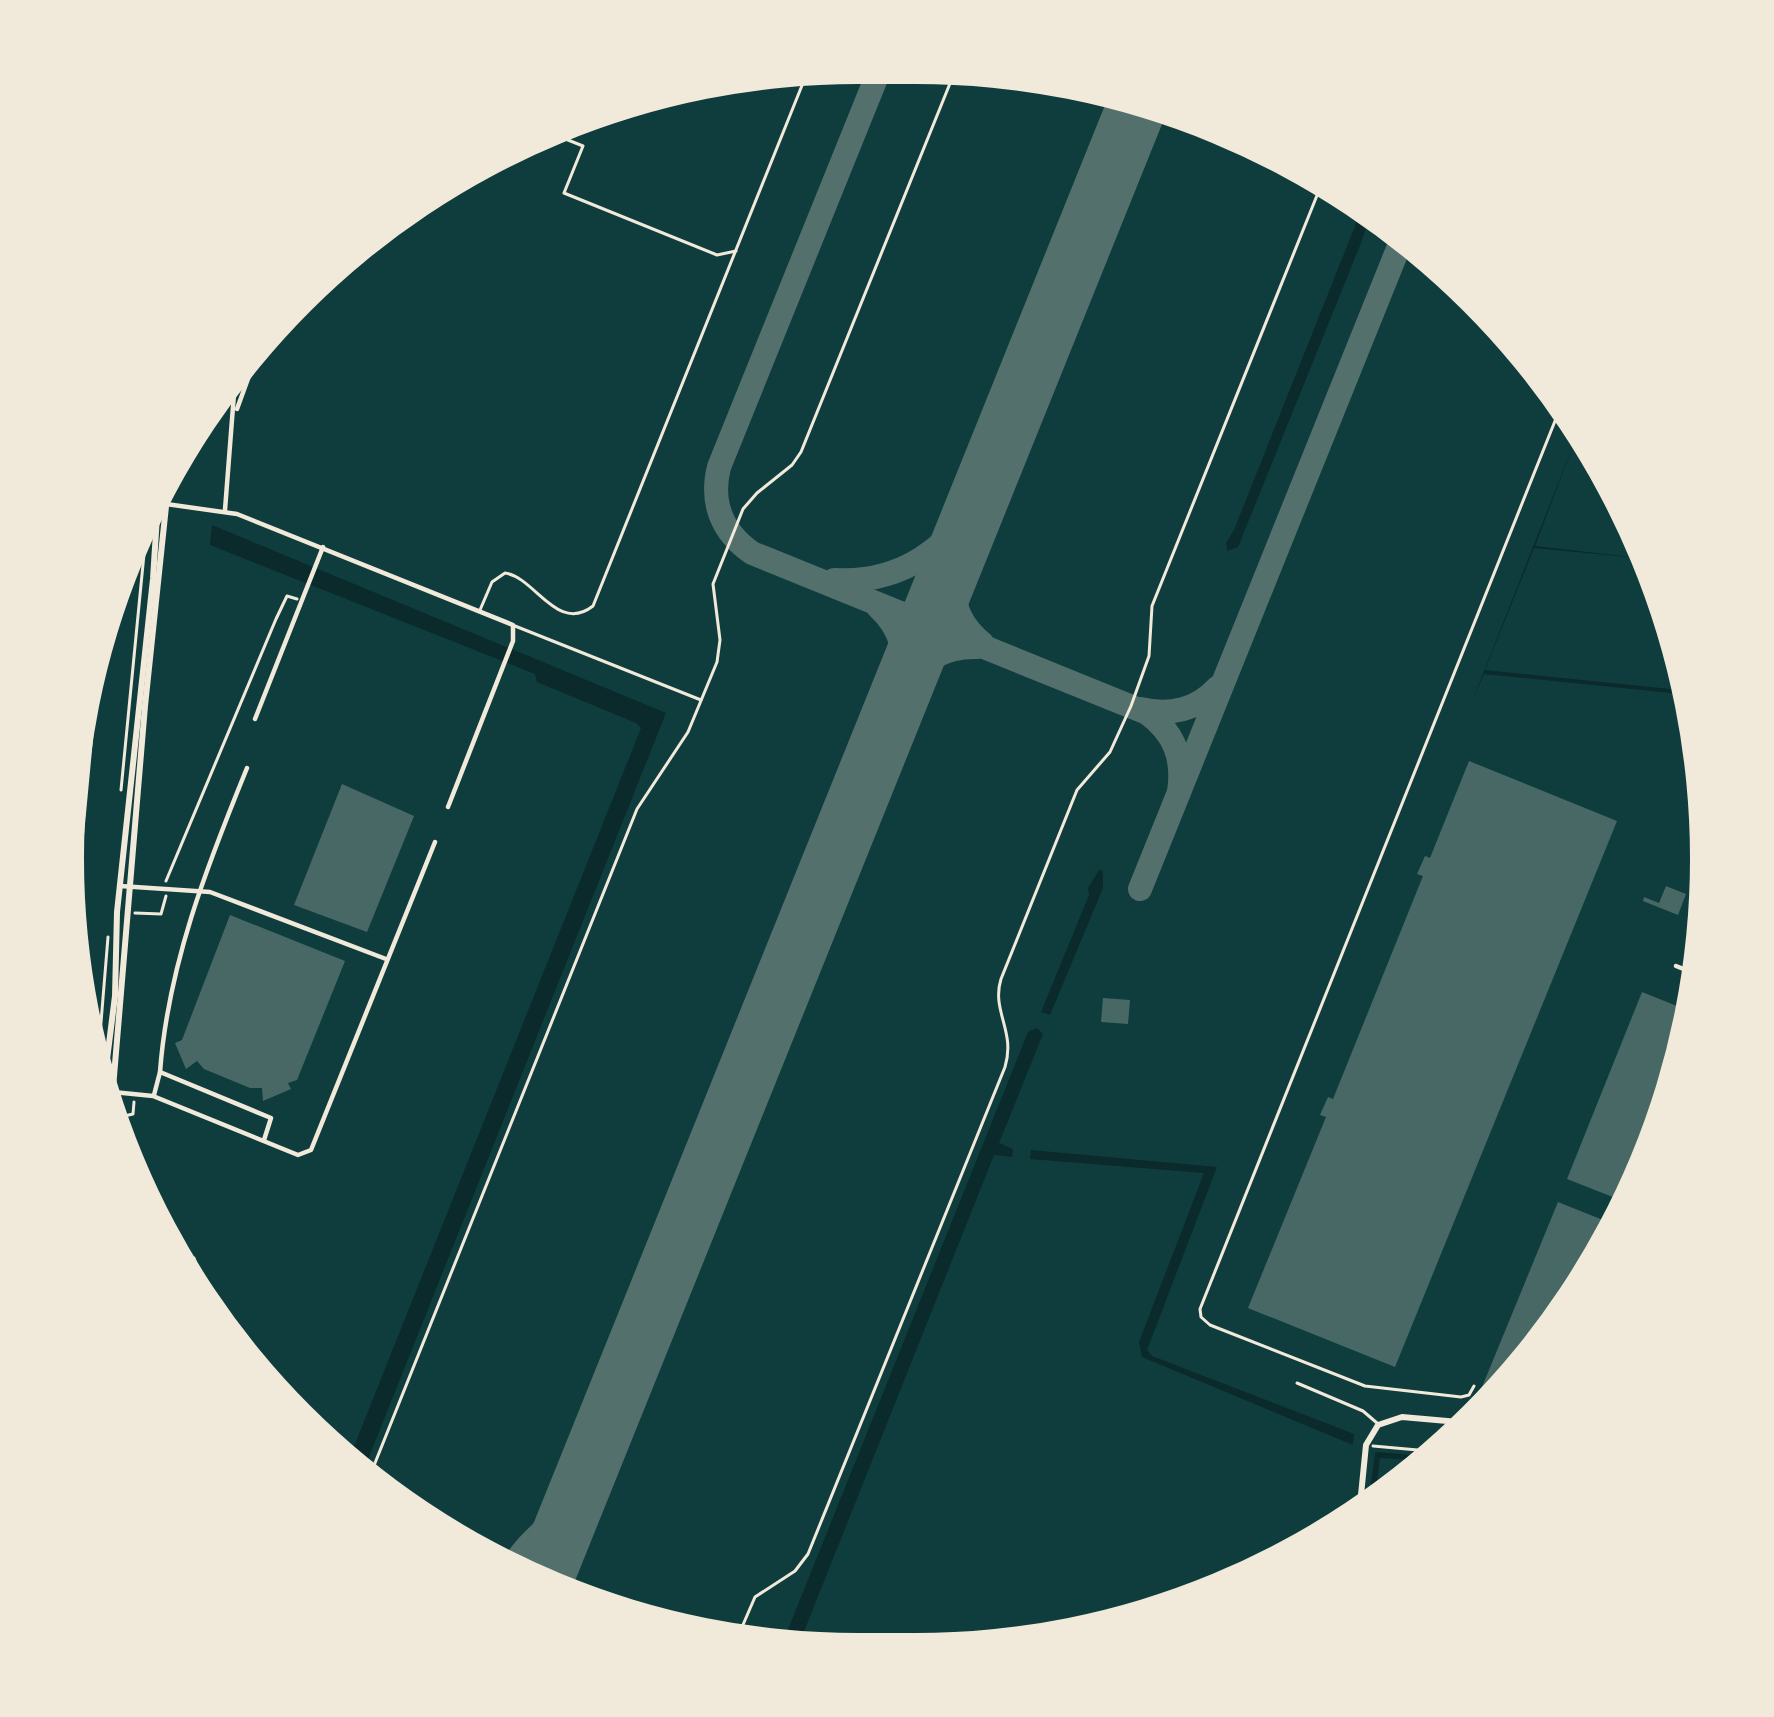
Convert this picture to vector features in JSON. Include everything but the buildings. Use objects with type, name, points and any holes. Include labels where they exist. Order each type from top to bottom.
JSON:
[{"type":"street","points":[[234,420],[247,384]]},
{"type":"street","points":[[225,510],[235,400]]},
{"type":"street","points":[[170,504],[225,510],[513,625],[512,640],[448,807]]},
{"type":"street","points":[[109,1054],[159,528]]},
{"type":"street","points":[[255,719],[322,547]]},
{"type":"street","points":[[153,1096],[163,1031],[198,890],[247,768]]},
{"type":"street","points":[[121,1093],[153,1096],[298,1155],[311,1150],[435,842]]},
{"type":"street","points":[[124,886],[198,890],[230,898],[386,959]]},
{"type":"street","points":[[110,1057],[127,913],[124,886]]},
{"type":"street","points":[[1676,966],[1682,968]]},
{"type":"street","points":[[160,1072],[272,1118],[264,1140]]},
{"type":"street","points":[[1361,1491],[1366,1445],[1378,1425],[1400,1417],[1447,1422]]},
{"type":"lane","points":[[375,1463],[638,809],[683,741],[701,700],[719,652],[712,597],[715,579],[747,502],[787,470],[801,452],[949,86]]},
{"type":"lane","points":[[479,611],[492,582],[506,573],[518,575],[542,600],[568,612],[582,614],[593,606],[802,87]]},
{"type":"lane","points":[[569,140],[584,146],[564,194],[720,256],[733,253],[740,244]]},
{"type":"lane","points":[[743,1624],[755,1597],[792,1573],[806,1557],[978,1132],[1010,1048],[998,1000],[1000,982],[1077,790],[1110,752],[1139,686],[1149,656],[1152,607],[1317,197]]},
{"type":"lane","points":[[1474,1386],[1469,1395],[1461,1397],[1365,1386],[1210,1325],[1199,1309],[1555,423]]},
{"type":"lane","points":[[513,625],[701,700]]},
{"type":"lane","points":[[1297,1383],[1364,1411],[1378,1425]]},
{"type":"path","points":[[127,913],[160,914],[167,873],[275,620],[287,596],[301,601]]},
{"type":"path","points":[[128,1115],[133,1114],[135,1093]]},
{"type":"path","points":[[1366,1445],[1415,1450]]},
{"type":"water","points":[[1356,222],[1365,229],[1361,243],[1238,547],[1227,551]]},
{"type":"water","points":[[1572,449],[1535,546],[1629,557],[1534,548],[1485,670],[1671,689],[1672,693],[1484,674],[1473,699]]},
{"type":"water","points":[[212,525],[666,713],[369,1458],[354,1446],[641,728],[537,682],[535,674],[210,545]]},
{"type":"water","points":[[1099,870],[1103,871],[1103,888],[1050,1015],[1041,1012],[1088,888]]},
{"type":"water","points":[[1037,1028],[1043,1034],[999,1143],[1013,1149],[1012,1157],[994,1155],[804,1631],[788,1629],[1028,1032]]},
{"type":"water","points":[[1031,1150],[1217,1167],[1147,1350],[1152,1356],[1354,1434],[1353,1445],[1142,1357],[1139,1342],[1204,1173],[1030,1159]]},
{"type":"water","points":[[1375,1453],[1409,1455],[1404,1459],[1380,1458],[1377,1480],[1371,1484]]},
{"type":"taxiway","points":[[874,84],[719,467],[716,493],[721,516],[733,536],[752,553],[1147,713],[1165,729],[1175,748],[1179,792]]},
{"type":"taxiway","points":[[1140,889],[1397,252]]},
{"type":"taxiway","points":[[834,580],[881,576],[922,558],[955,530],[982,491]]},
{"type":"taxiway","points":[[959,548],[955,600],[963,622],[982,643]]},
{"type":"taxiway","points":[[878,607],[901,643],[903,686]]},
{"type":"taxiway","points":[[903,686],[935,656],[977,647]]},
{"type":"taxiway","points":[[1140,709],[1182,709],[1201,702],[1217,688]]},
{"type":"taxiway","points":[[520,1555],[580,1488]]},
{"type":"runway","points":[[548,1568],[1133,115]]}]
